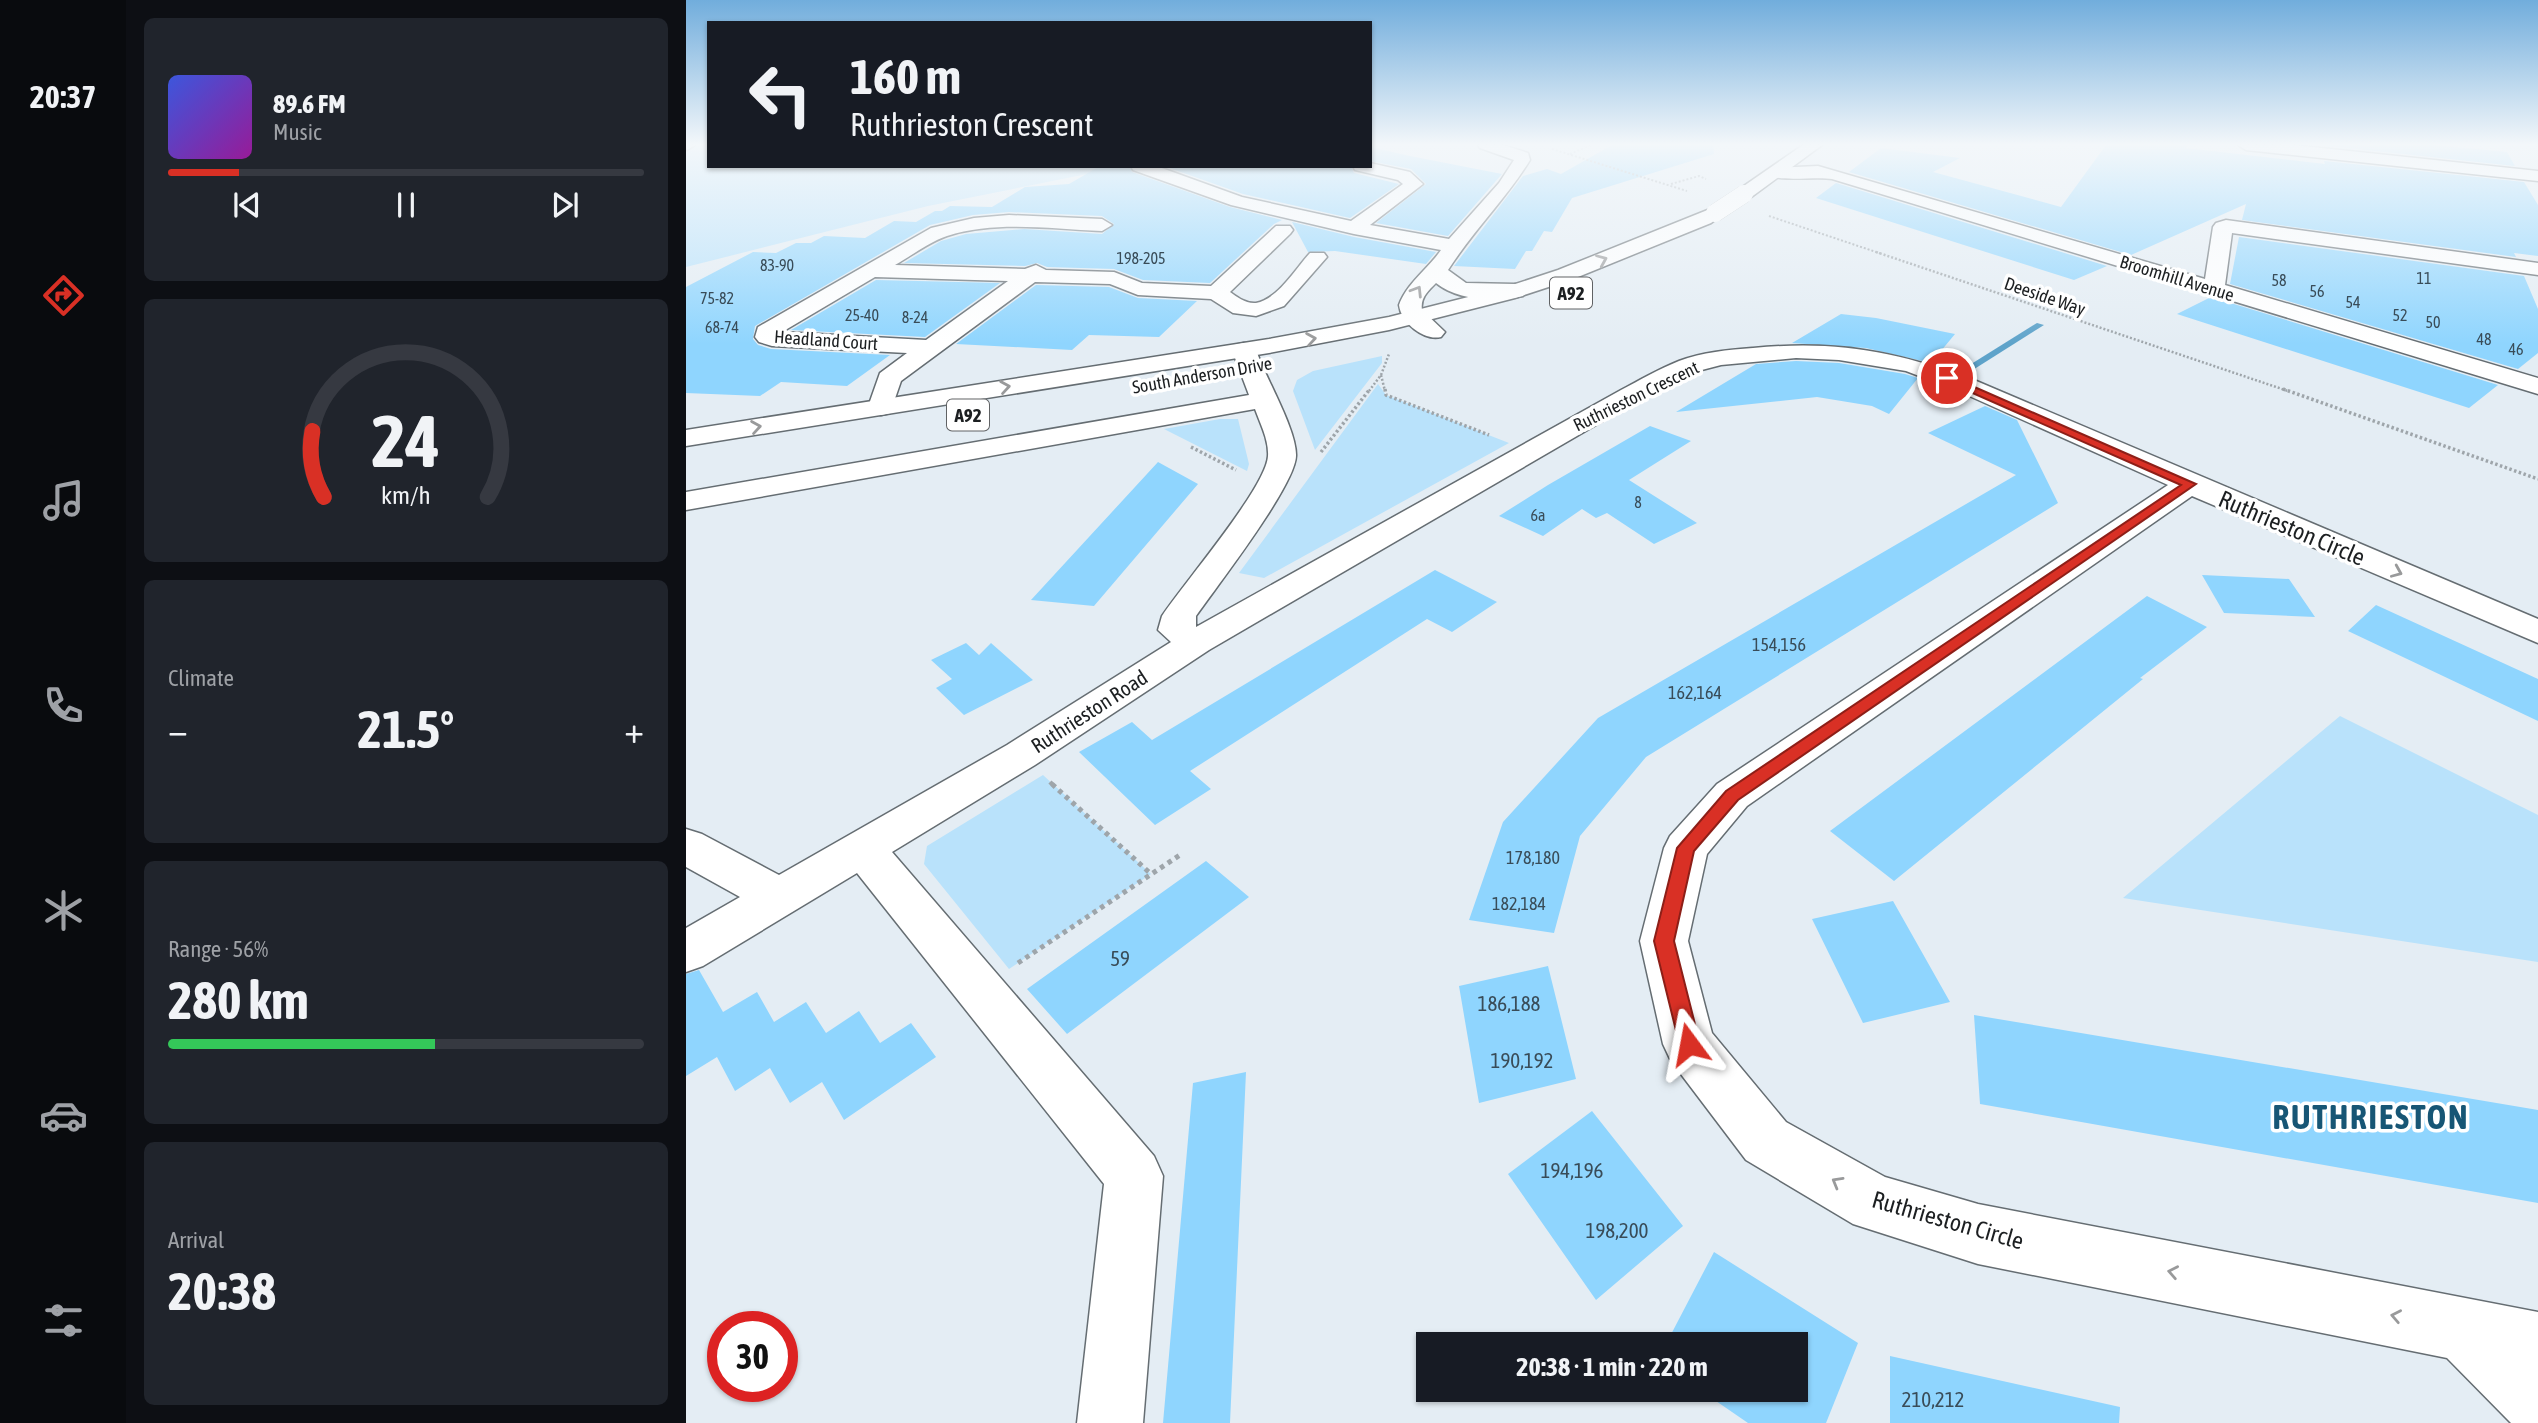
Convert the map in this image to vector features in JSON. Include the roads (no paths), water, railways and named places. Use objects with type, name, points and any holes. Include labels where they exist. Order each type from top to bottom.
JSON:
[{"type":"street","points":[[1282,211],[1454,246]]},
{"type":"street","points":[[1354,228],[1377,211]]},
{"type":"street","points":[[1424,325],[1410,305],[1414,293],[1438,270],[1483,211]]},
{"type":"street","name":"South Anderson Drive","points":[[686,462],[1252,373],[1424,325],[1586,268],[1649,240],[1695,225],[1717,211]]},
{"type":"street","name":"Broomhill Avenue","points":[[1957,211],[2538,386]]},
{"type":"street","name":"Headland Court","points":[[929,346],[767,337],[766,332],[937,232],[974,224],[1009,221],[1102,225],[1077,243]]},
{"type":"street","name":"South Anderson Drive","points":[[1424,325],[1498,316],[1578,291],[1634,270],[1677,247],[1695,225]]},
{"type":"street","points":[[2214,289],[2223,227],[2226,226],[2538,269]]},
{"type":"street","points":[[1216,293],[1283,230]]},
{"type":"street","points":[[872,271],[1114,278],[1138,289],[1216,293],[1241,308],[1264,308],[1277,301],[1317,257]]},
{"type":"street","name":"Headland Court","points":[[881,407],[888,378],[929,346],[1056,258]]},
{"type":"street","points":[[1438,270],[1440,276],[1453,286],[1515,291]]},
{"type":"street","name":"Ruthrieston Crescent","points":[[1196,642],[1630,394],[1689,366],[1755,354],[1839,353],[1910,365],[1965,385],[2190,484]]},
{"type":"street","points":[[1196,642],[1176,630],[1179,616],[1269,488],[1282,458],[1252,373]]},
{"type":"street","name":"South Anderson Drive","points":[[686,438],[881,407],[1252,373]]},
{"type":"street","name":"South Anderson Drive","points":[[686,501],[1155,420],[1252,373]]},
{"type":"street","name":"Ruthrieston Circle","points":[[2538,632],[2190,484],[1732,795],[1686,848],[1664,941],[1689,1044],[1766,1141],[1874,1203],[1978,1234],[2538,1344]]},
{"type":"street","name":"Ruthrieston Road","points":[[686,952],[1021,755],[1196,642]]},
{"type":"street","points":[[686,846],[781,897]]},
{"type":"street","points":[[863,849],[1134,1176],[1110,1423]]},
{"type":"street","points":[[2463,1329],[2538,1404]]},
{"type":"waterway","points":[[1965,371],[2040,325]]},
{"type":"district","name":"RUTHRIESTON","points":[[2371,1117]]}]
